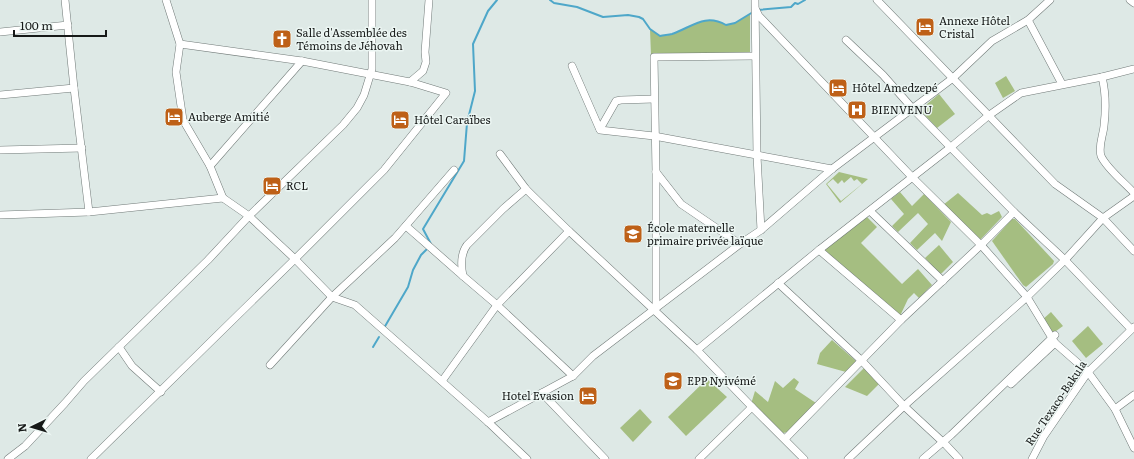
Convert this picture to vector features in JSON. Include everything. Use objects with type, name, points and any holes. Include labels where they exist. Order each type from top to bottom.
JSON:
[{"type":"street","points":[[65,0],[89,212]]},
{"type":"street","points":[[166,0],[180,44],[176,72],[183,120],[210,166],[223,198],[249,216],[296,259],[332,297],[355,305],[488,422],[527,459]]},
{"type":"street","points":[[8,459],[25,446],[84,381],[208,260],[249,216],[343,125],[357,108],[364,95],[372,69],[372,0]]},
{"type":"street","points":[[410,82],[423,71],[426,62],[425,52],[429,0]]},
{"type":"street","points":[[755,0],[757,156],[761,230]]},
{"type":"street","points":[[877,0],[1055,184],[1103,218],[1134,251]]},
{"type":"street","points":[[488,422],[573,376],[593,356],[740,244],[761,230],[832,169],[953,78],[992,41],[1028,20],[1050,0]]},
{"type":"street","points":[[1130,0],[1134,4]]},
{"type":"street","points":[[756,10],[759,16],[912,177],[981,245],[1027,297],[1055,339],[1088,372],[1115,409],[1134,448]]},
{"type":"street","points":[[1028,20],[1062,84]]},
{"type":"street","points":[[0,32],[68,25]]},
{"type":"street","points":[[846,40],[883,75],[913,109],[1014,212],[1065,260],[1132,328]]},
{"type":"street","points":[[91,459],[296,259],[384,170],[446,93],[410,82],[302,61],[180,44]]},
{"type":"street","points":[[655,309],[656,172],[654,136],[654,57],[755,56]]},
{"type":"street","points":[[210,166],[302,61]]},
{"type":"street","points":[[572,66],[600,129]]},
{"type":"street","points":[[697,350],[778,282],[870,212],[988,116],[1021,93],[1134,69]]},
{"type":"street","points":[[848,459],[904,406],[1027,297],[1065,260],[1103,218],[1134,194],[1105,163],[1100,151],[1104,128],[1105,98],[1102,77]]},
{"type":"street","points":[[0,95],[74,88]]},
{"type":"street","points":[[600,129],[616,101],[654,99]]},
{"type":"street","points":[[600,129],[654,136],[832,169]]},
{"type":"street","points":[[0,150],[82,148]]},
{"type":"street","points":[[500,154],[526,189],[697,350],[785,439],[799,457]]},
{"type":"street","points":[[270,365],[332,297],[364,268],[406,226],[418,210],[454,170]]},
{"type":"street","points":[[656,172],[682,204],[740,244]]},
{"type":"street","points":[[463,276],[462,263],[464,248],[466,245],[526,189]]},
{"type":"street","points":[[0,215],[89,212],[223,198]]},
{"type":"street","points":[[870,212],[943,281]]},
{"type":"street","points":[[785,439],[901,320],[1014,212]]},
{"type":"street","points":[[406,226],[497,304],[573,376]]},
{"type":"street","points":[[442,381],[497,304],[569,231]]},
{"type":"street","points":[[819,250],[901,320]]},
{"type":"street","points":[[778,282],[862,361],[904,406],[959,459]]},
{"type":"street","name":"Rue Texaco-Bakula","points":[[1032,459],[1044,436],[1088,372],[1132,328]]},
{"type":"street","points":[[930,459],[1055,339]]},
{"type":"street","points":[[922,459],[951,435],[1055,339]]},
{"type":"street","points":[[119,347],[132,366],[161,392]]},
{"type":"street","points":[[542,393],[605,459]]},
{"type":"street","points":[[1115,409],[1134,395]]},
{"type":"street","points":[[699,459],[752,407]]},
{"type":"green space","points":[[750,14],[750,54],[651,56],[650,29],[660,36],[665,36],[699,22],[712,20],[726,25],[735,23]]},
{"type":"green space","points":[[1006,76],[1015,91],[1003,98],[995,83]]},
{"type":"green space","points":[[939,94],[955,114],[937,128],[920,110]]},
{"type":"green space","points":[[839,172],[868,179],[840,203],[826,184]],"holes":[[[851,177],[854,181],[857,179],[862,184],[841,201],[827,184],[833,179],[838,184],[842,180],[844,183]]]},
{"type":"green space","points":[[900,192],[912,206],[924,194],[951,222],[942,241],[935,233],[917,250],[910,243],[928,224],[918,213],[898,232],[892,226],[904,214],[891,199]]},
{"type":"green space","points":[[958,193],[982,215],[987,213],[991,215],[999,211],[1002,217],[980,240],[943,205]]},
{"type":"green space","points":[[867,217],[877,227],[861,243],[902,284],[918,269],[932,285],[919,298],[914,293],[908,299],[900,316],[824,250]]},
{"type":"green space","points":[[1012,219],[1015,219],[1054,261],[1053,264],[1026,287],[1023,285],[992,241]]},
{"type":"green space","points":[[939,245],[953,262],[940,274],[925,258]]},
{"type":"green space","points":[[1051,312],[1063,326],[1052,334],[1042,320]]},
{"type":"green space","points":[[1088,326],[1103,344],[1086,358],[1072,341]]},
{"type":"green space","points":[[832,340],[857,362],[846,372],[817,364],[820,353]]},
{"type":"green space","points":[[864,368],[880,383],[867,396],[845,387]]},
{"type":"green space","points":[[794,378],[799,382],[795,389],[816,403],[788,432],[783,433],[751,404],[755,391],[768,402],[775,381],[783,388]]},
{"type":"green space","points":[[707,379],[727,397],[686,436],[668,417]]},
{"type":"green space","points":[[640,409],[652,422],[633,442],[620,428]]},
{"type":"waterway","points":[[431,244],[423,229],[464,161],[467,123],[475,91],[473,44],[488,11],[497,0]]},
{"type":"waterway","points":[[550,0],[554,3],[577,7],[603,17],[628,15],[639,17],[643,19],[650,29],[660,36],[672,34],[699,22],[712,20],[726,25],[735,23],[753,12]]},
{"type":"waterway","points":[[757,10],[791,7],[795,3],[798,4],[805,0]]},
{"type":"waterway","points":[[384,328],[408,287],[413,270],[421,255],[429,247]]},
{"type":"waterway","points":[[373,347],[379,337]]},
{"type":"place","name":"Annexe Hôtel Cristal","points":[[925,27]]},
{"type":"place","name":"Salle d'Assemblée des Témoins de Jéhovah","points":[[282,39]]},
{"type":"place","name":"Hôtel Amedzepé","points":[[838,88]]},
{"type":"place","name":"BIENVENU","points":[[857,110]]},
{"type":"place","name":"Auberge Amitié","points":[[174,117]]},
{"type":"place","name":"Hôtel Caraïbes","points":[[400,120]]},
{"type":"place","name":"RCL","points":[[272,186]]},
{"type":"place","name":"École maternelle primaire privée laïque","points":[[633,234]]},
{"type":"place","name":"EPP Nyivémé","points":[[673,381]]},
{"type":"place","name":"Hotel Evasion","points":[[588,396]]}]
